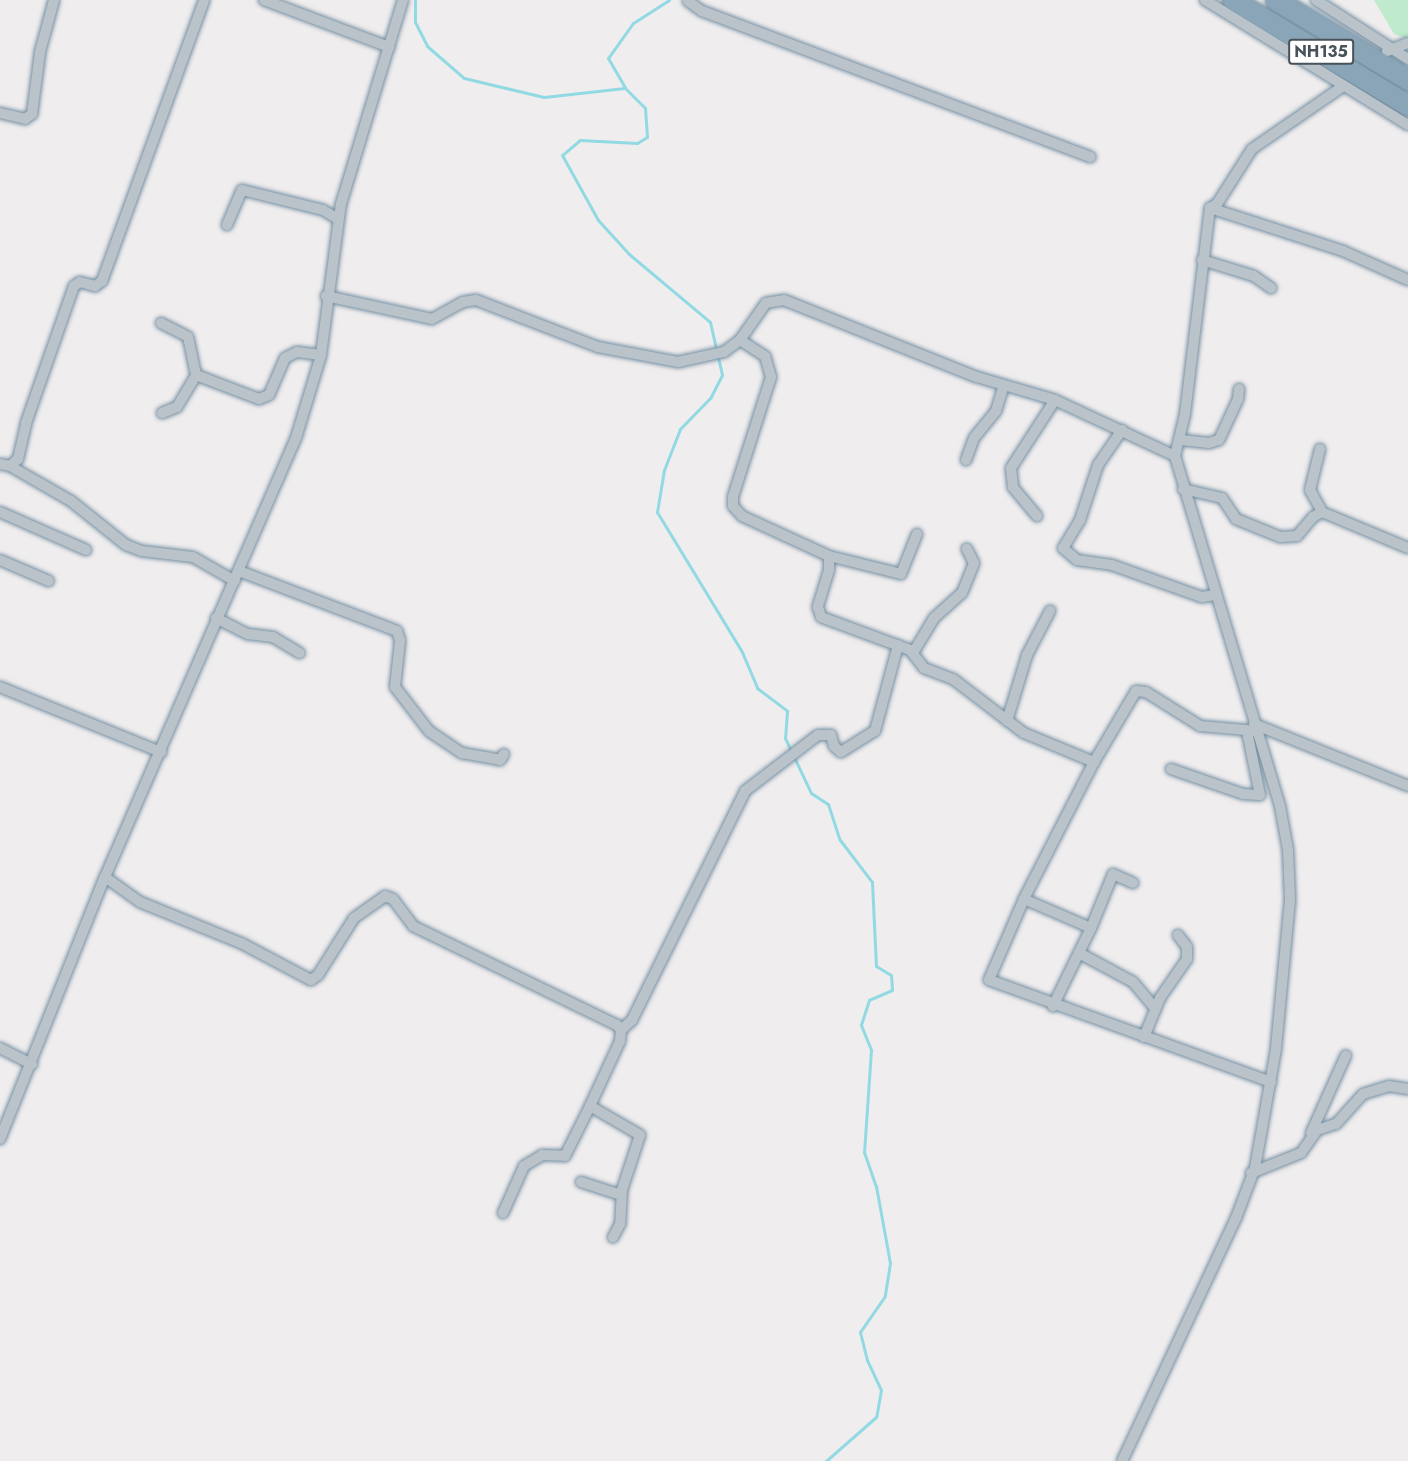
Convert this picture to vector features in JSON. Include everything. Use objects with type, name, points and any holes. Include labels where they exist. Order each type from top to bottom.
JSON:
[{"type":"highway","name":"NH135","points":[[1233,0],[1408,105]]},
{"type":"highway","name":"NH135","points":[[1276,0],[1408,80]]},
{"type":"street","points":[[0,113],[26,119],[32,114],[40,52],[54,0]]},
{"type":"street","points":[[5,465],[18,459],[26,423],[74,286],[83,282],[95,286],[102,281],[204,0]]},
{"type":"street","points":[[264,0],[389,47]]},
{"type":"street","points":[[0,1139],[32,1064],[105,877],[296,438],[321,355],[326,296],[338,219],[403,0]]},
{"type":"street","points":[[1205,0],[1408,125]]},
{"type":"street","points":[[1316,0],[1386,51],[1408,59]]},
{"type":"street","points":[[688,1],[702,11],[1090,157]]},
{"type":"street","points":[[1386,51],[1408,42]]},
{"type":"street","points":[[1210,208],[1217,204],[1252,149],[1342,87]]},
{"type":"street","points":[[227,225],[242,189],[323,210],[338,219]]},
{"type":"street","points":[[1122,1461],[1236,1218],[1250,1173],[1260,1153],[1267,1080],[1289,929],[1290,875],[1286,828],[1252,728],[1175,456],[1181,440],[1210,208]]},
{"type":"street","points":[[1210,208],[1343,251],[1408,280]]},
{"type":"street","points":[[1202,260],[1248,274],[1271,288]]},
{"type":"street","points":[[326,296],[432,319],[463,302],[476,300],[598,347],[657,360],[711,357],[740,340],[766,303],[784,300],[1004,385],[1055,400],[1175,456]]},
{"type":"street","points":[[161,323],[188,337],[196,375],[177,407],[162,413]]},
{"type":"street","points":[[740,340],[765,356],[771,377],[733,497],[735,510],[829,556],[901,574],[917,534]]},
{"type":"street","points":[[196,375],[262,399],[269,395],[285,358],[297,352],[321,355]]},
{"type":"street","points":[[966,460],[974,438],[996,411],[1004,385]]},
{"type":"street","points":[[1181,440],[1209,443],[1219,440],[1239,399],[1239,389]]},
{"type":"street","points":[[1037,516],[1013,487],[1011,468],[1055,400]]},
{"type":"street","points":[[1122,430],[1098,465],[1080,520],[1063,548],[1077,560],[1112,565],[1202,597],[1215,595]]},
{"type":"street","points":[[1320,449],[1310,490],[1322,512],[1408,548]]},
{"type":"street","points":[[5,465],[71,501],[126,544],[142,551],[193,557],[237,576],[398,631],[400,641],[395,687],[429,731],[462,753],[500,760],[504,754]]},
{"type":"street","points":[[1183,489],[1222,498],[1236,519],[1287,538],[1297,536],[1313,517],[1322,512]]},
{"type":"street","points":[[0,512],[86,550]]},
{"type":"street","points":[[913,653],[934,618],[962,593],[974,563],[967,549]]},
{"type":"street","points":[[829,556],[830,570],[818,607],[821,617],[898,645],[913,653],[924,668],[953,679],[1024,733],[1094,762]]},
{"type":"street","points":[[0,560],[49,581]]},
{"type":"street","points":[[1007,721],[1027,655],[1050,611]]},
{"type":"street","points":[[216,618],[248,634],[273,637],[300,653]]},
{"type":"street","points":[[502,1213],[524,1166],[542,1155],[565,1156],[620,1041],[621,1030],[632,1020],[744,791],[818,735],[831,735],[834,746],[842,752],[875,731],[898,645]]},
{"type":"street","points":[[0,687],[161,752]]},
{"type":"street","points":[[1267,1080],[1053,1006],[989,980],[1024,899],[1094,762],[1136,691],[1146,692],[1193,724],[1252,728],[1408,786]]},
{"type":"street","points":[[1171,769],[1243,794],[1260,795],[1252,728]]},
{"type":"street","points":[[1053,1006],[1113,874],[1133,883]]},
{"type":"street","points":[[105,877],[140,902],[241,943],[301,978],[311,980],[318,975],[354,918],[376,899],[385,896],[393,899],[413,926],[621,1030]]},
{"type":"street","points":[[1024,899],[1090,928]]},
{"type":"street","points":[[1144,1036],[1170,981],[1187,959],[1187,948],[1178,935]]},
{"type":"street","points":[[1079,953],[1133,982],[1156,1009]]},
{"type":"street","points":[[0,1048],[32,1064]]},
{"type":"street","points":[[1250,1173],[1301,1153],[1307,1148],[1310,1136],[1346,1055]]},
{"type":"street","points":[[1310,1136],[1317,1130],[1336,1124],[1363,1094],[1389,1086],[1408,1089]]},
{"type":"street","points":[[590,1106],[640,1133],[621,1195],[622,1213],[613,1237]]},
{"type":"street","points":[[581,1182],[621,1195]]},
{"type":"green space","points":[[1374,0],[1408,0],[1408,39],[1394,34]]},
{"type":"waterway","points":[[415,0],[415,22],[427,46],[464,78],[544,97],[625,88]]},
{"type":"waterway","points":[[669,0],[633,23],[608,58],[625,88],[645,108],[647,137],[637,143],[580,140],[562,155],[598,220],[629,254],[710,322],[722,375],[711,397],[680,429],[664,470],[657,512],[742,652],[757,688],[787,711],[785,738],[811,793],[828,804],[840,840],[872,882],[876,966],[891,975],[892,990],[869,1000],[861,1025],[871,1050],[864,1152],[876,1186],[890,1263],[885,1296],[860,1332],[867,1360],[881,1390],[876,1417],[826,1461]]}]
